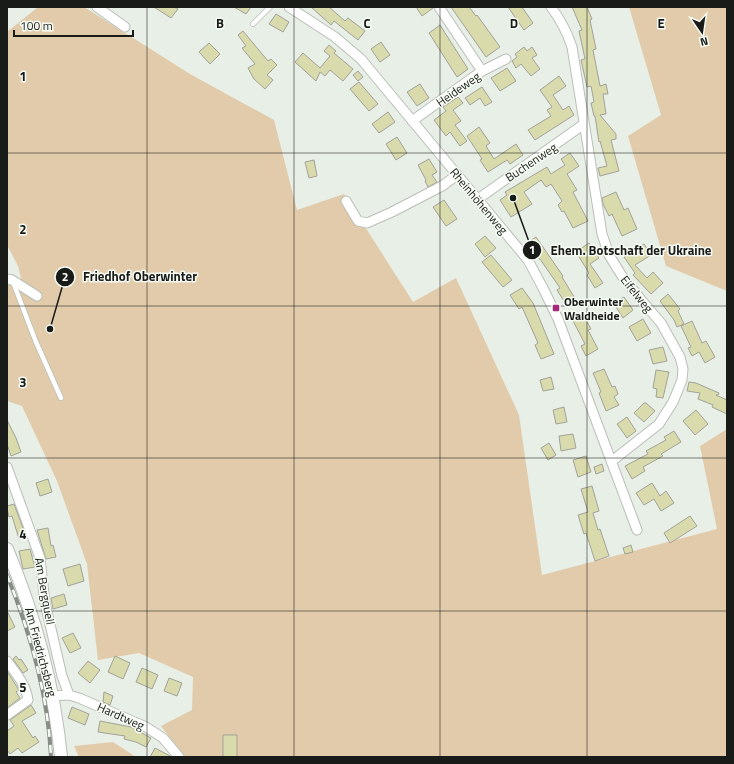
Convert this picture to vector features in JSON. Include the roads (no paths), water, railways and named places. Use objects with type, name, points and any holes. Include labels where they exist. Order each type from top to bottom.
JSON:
[{"type":"street","points":[[97,7],[125,27]]},
{"type":"street","name":"Rheinhöhenweg","points":[[289,7],[335,37],[361,59],[528,260],[558,319],[638,530]]},
{"type":"street","points":[[439,7],[482,71]]},
{"type":"street","name":"Eifelweg","points":[[551,7],[566,30],[572,47],[602,234],[609,255],[622,276],[642,302],[662,323],[680,357],[683,369],[682,380],[673,402],[659,424],[612,461]]},
{"type":"street","name":"Heideweg","points":[[412,121],[482,71],[506,58]]},
{"type":"street","name":"Buchenweg","points":[[478,199],[584,124]]},
{"type":"street","points":[[346,201],[358,221],[367,223],[442,186],[457,175]]},
{"type":"street","points":[[10,280],[37,296]]},
{"type":"street","name":"Am Bergquell","points":[[7,467],[40,558],[45,603],[62,676],[68,695]]},
{"type":"street","name":"Am Friedrichsberg","points":[[7,549],[19,577],[37,631],[53,696],[61,757]]},
{"type":"street","points":[[7,661],[23,684],[28,700],[7,715]]},
{"type":"street","name":"Hardtweg","points":[[53,696],[68,695],[79,698],[146,727],[163,738],[179,757]]},
{"type":"lane","points":[[253,24],[270,7]]},
{"type":"lane","points":[[10,280],[61,398]]},
{"type":"railway","points":[[7,575],[30,641],[42,687],[51,757]]},
{"type":"place","name":"Ehem. Botschaft der Ukraine","points":[[513,198]]},
{"type":"place","name":"Oberwinter Waldheide","points":[[556,308]]},
{"type":"place","name":"Friedhof Oberwinter","points":[[50,329]]}]
